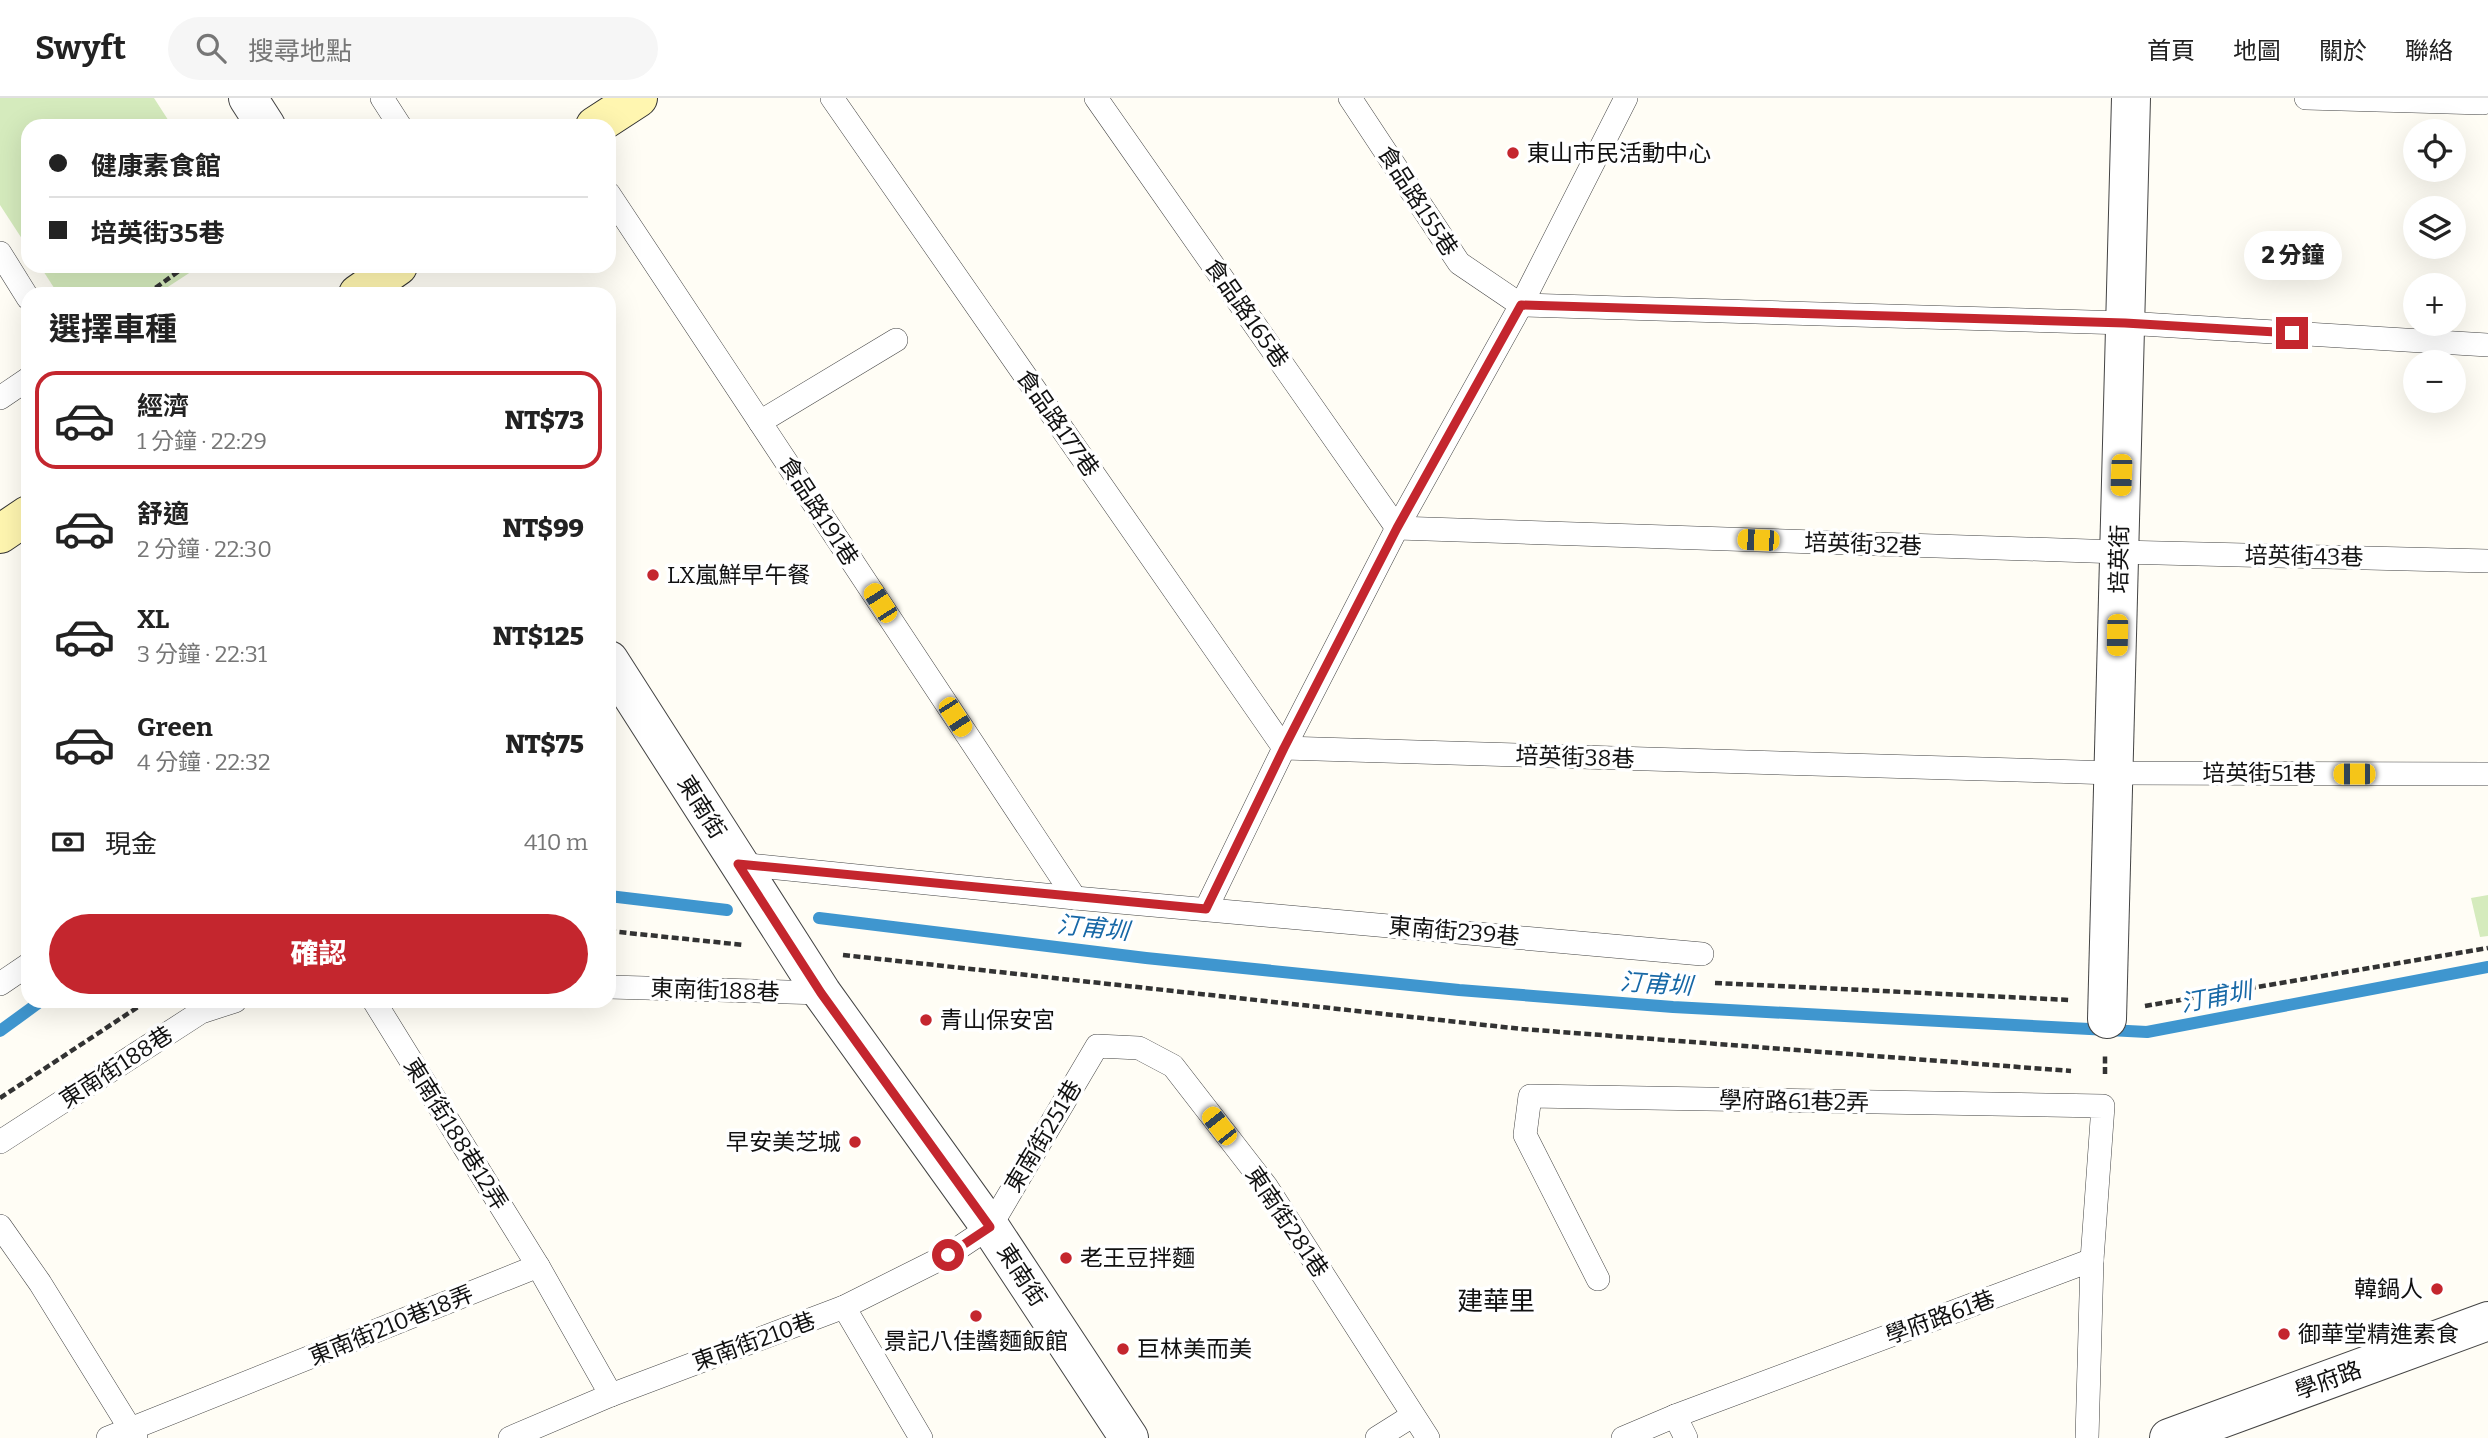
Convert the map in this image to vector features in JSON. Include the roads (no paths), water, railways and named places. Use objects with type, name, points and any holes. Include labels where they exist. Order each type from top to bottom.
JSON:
[{"type":"street","points":[[248,98],[262,119]]},
{"type":"street","points":[[606,119],[638,98]]},
{"type":"street","name":"培英街","points":[[2107,1019],[2131,98]]},
{"type":"street","points":[[0,534],[21,520]]},
{"type":"street","name":"東南街","points":[[616,671],[821,993],[990,1227],[1129,1438]]},
{"type":"street","name":"學府路","points":[[2169,1438],[2488,1321]]},
{"type":"lane","points":[[382,98],[396,119]]},
{"type":"lane","name":"食品路177巷","points":[[832,98],[1284,748]]},
{"type":"lane","name":"食品路165巷","points":[[1096,98],[1397,528]]},
{"type":"lane","name":"食品路155巷","points":[[1350,98],[1459,263],[1521,305]]},
{"type":"lane","points":[[1206,909],[1284,748],[1397,528],[1521,305],[1626,98]]},
{"type":"lane","points":[[2306,98],[2485,104]]},
{"type":"lane","name":"食品路191巷","points":[[616,205],[1075,898]]},
{"type":"lane","points":[[0,253],[21,287]]},
{"type":"lane","points":[[1521,305],[2125,323],[2488,345]]},
{"type":"lane","points":[[760,422],[896,340]]},
{"type":"lane","points":[[0,398],[21,384]]},
{"type":"lane","name":"培英街32巷","points":[[1397,528],[2119,552]]},
{"type":"lane","name":"培英街43巷","points":[[2119,552],[2488,561]]},
{"type":"lane","name":"培英街38巷","points":[[1284,748],[2113,773]]},
{"type":"lane","name":"培英街51巷","points":[[2113,773],[2488,775]]},
{"type":"lane","name":"東南街239巷","points":[[738,864],[1075,898],[1702,954]]},
{"type":"lane","points":[[0,984],[21,970]]},
{"type":"lane","name":"東南街188巷","points":[[616,987],[821,993]]},
{"type":"lane","name":"東南街188巷","points":[[0,1142],[201,1012],[213,1008]]},
{"type":"lane","name":"東南街188巷12弄","points":[[378,1008],[538,1266]]},
{"type":"lane","name":"東南街251巷","points":[[990,1227],[1097,1046]]},
{"type":"lane","name":"東南街281巷","points":[[1097,1046],[1139,1048],[1173,1066],[1266,1186],[1428,1438]]},
{"type":"lane","name":"學府路61巷2弄","points":[[1598,1279],[1525,1135],[1530,1096],[2103,1106],[2092,1260]]},
{"type":"lane","points":[[0,1226],[40,1283],[133,1434]]},
{"type":"lane","name":"東南街210巷","points":[[510,1438],[611,1395],[844,1307],[948,1255],[990,1227]]},
{"type":"lane","points":[[2087,1438],[2092,1260]]},
{"type":"lane","name":"學府路61巷","points":[[1623,1438],[1675,1416],[2092,1260]]},
{"type":"lane","points":[[538,1266],[611,1395]]},
{"type":"lane","name":"東南街210巷18弄","points":[[108,1438],[133,1434],[538,1266]]},
{"type":"lane","points":[[844,1307],[920,1438]]},
{"type":"lane","points":[[1377,1438],[1412,1416]]},
{"type":"lane","points":[[1675,1416],[1686,1438]]},
{"type":"waterway","name":"汀甫圳","points":[[616,897],[727,910]]},
{"type":"waterway","name":"汀甫圳","points":[[819,918],[1146,958],[1459,990],[1673,1007],[2147,1032],[2488,967]]},
{"type":"waterway","name":"汀甫圳","points":[[0,1031],[31,1008]]},
{"type":"place","name":"東山市民活動中心","points":[[1513,153]]},
{"type":"place","name":"LX嵐鮮早午餐","points":[[653,575]]},
{"type":"place","name":"青山保安宮","points":[[926,1020]]},
{"type":"place","name":"早安美芝城","points":[[855,1142]]},
{"type":"place","name":"老王豆拌麵","points":[[1066,1258]]},
{"type":"place","name":"韓鍋人","points":[[2437,1289]]},
{"type":"place","name":"景記八佳醬麵飯館","points":[[976,1316]]},
{"type":"place","name":"御華堂精進素食","points":[[2284,1334]]},
{"type":"place","name":"巨林美而美","points":[[1123,1349]]},
{"type":"district","name":"建華里","points":[[1496,1301]]}]
